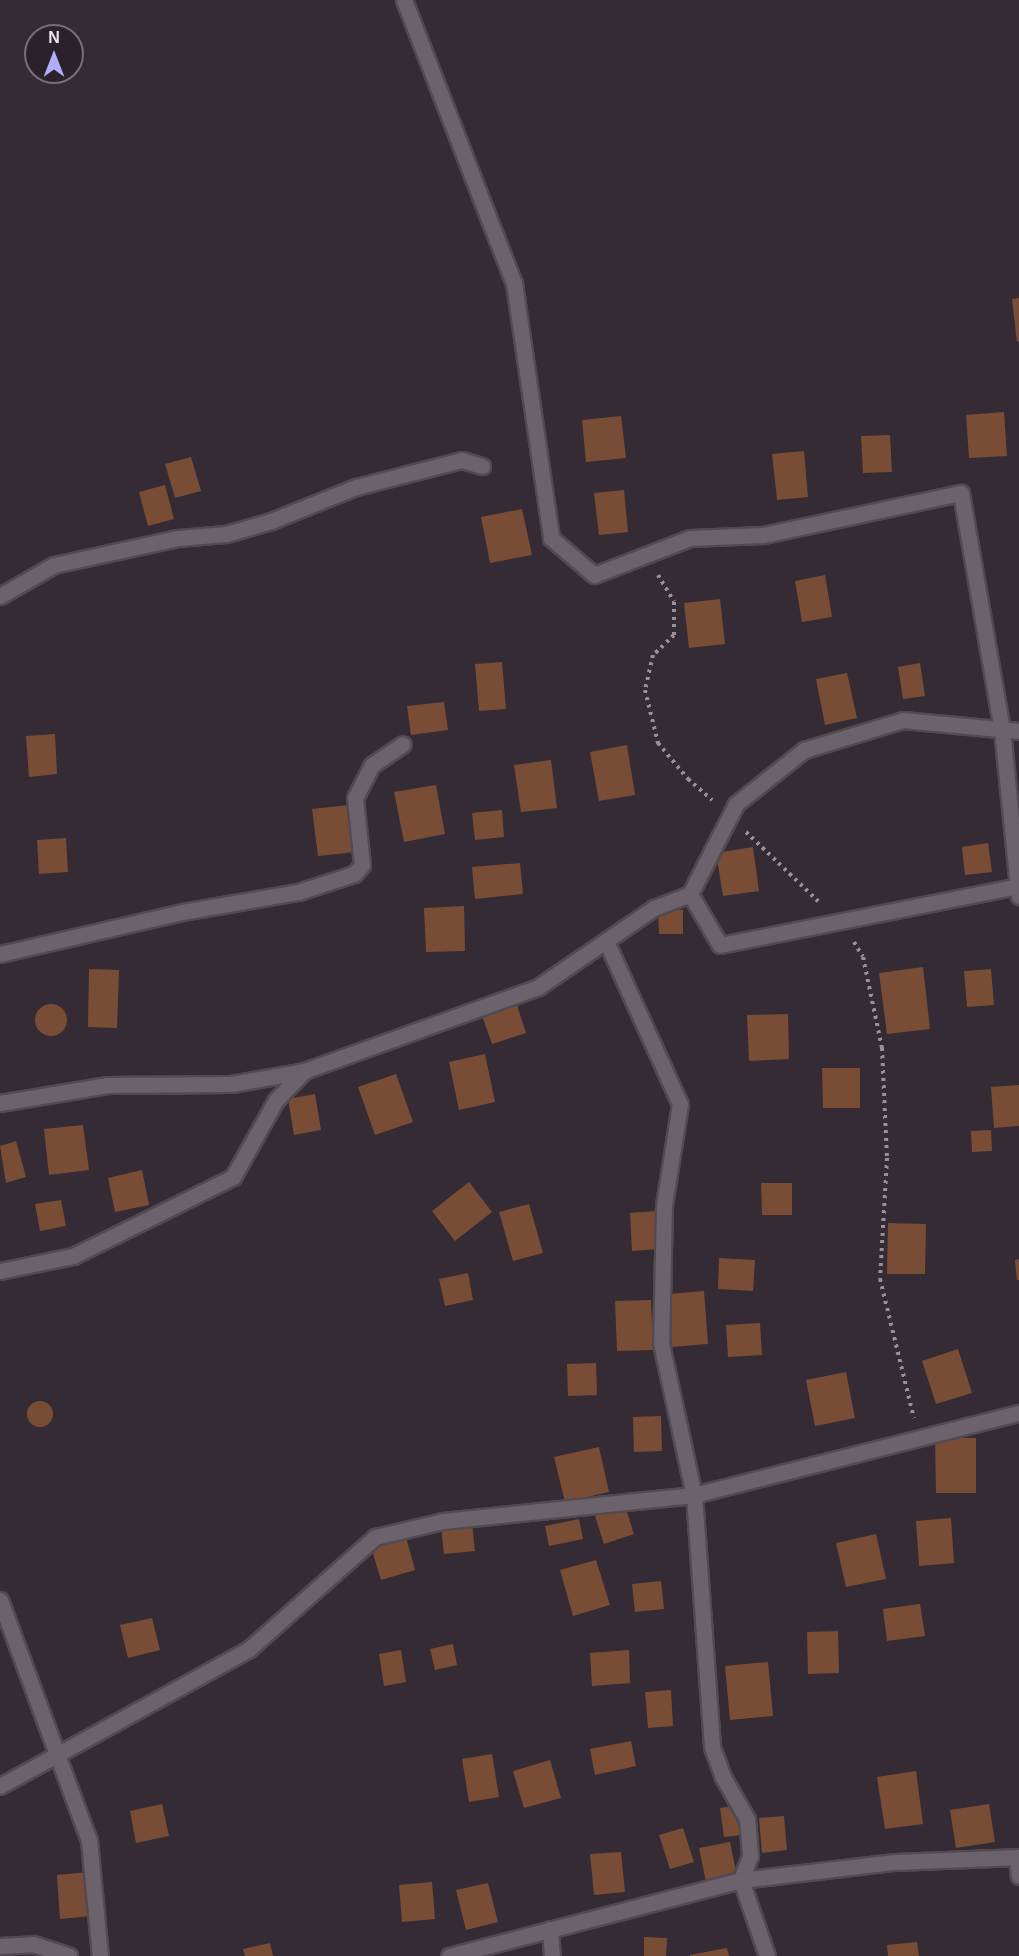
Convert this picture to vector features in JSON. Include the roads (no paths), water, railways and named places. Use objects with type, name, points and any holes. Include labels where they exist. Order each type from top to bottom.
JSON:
[{"type":"street","points":[[404,0],[514,283],[551,538],[594,575],[690,538],[763,535],[961,493],[1002,730],[1018,889],[840,919],[720,945],[690,894]]},
{"type":"street","points":[[0,596],[54,565],[178,538],[226,534],[281,518],[356,487],[462,460],[482,466]]},
{"type":"street","points":[[0,1103],[108,1085],[231,1084],[304,1071],[538,987],[654,908],[690,894],[736,804],[804,750],[903,720],[1019,731]]},
{"type":"street","points":[[0,954],[182,912],[298,892],[354,874],[362,865],[355,798],[372,765],[403,744]]},
{"type":"street","points":[[606,940],[680,1104],[664,1205],[661,1343],[694,1495],[712,1747],[723,1777],[747,1820],[750,1856],[741,1880],[767,1956]]},
{"type":"street","points":[[0,1271],[73,1256],[233,1177],[276,1100],[304,1071]]},
{"type":"street","points":[[0,1786],[249,1649],[375,1537],[442,1521],[694,1495],[1019,1413]]},
{"type":"street","points":[[0,1600],[60,1752],[89,1840],[100,1956]]},
{"type":"street","points":[[449,1956],[741,1880],[895,1862],[1018,1857],[1019,1876]]},
{"type":"street","points":[[550,1929],[552,1956]]},
{"type":"street","points":[[0,1946],[33,1944],[69,1956]]}]
